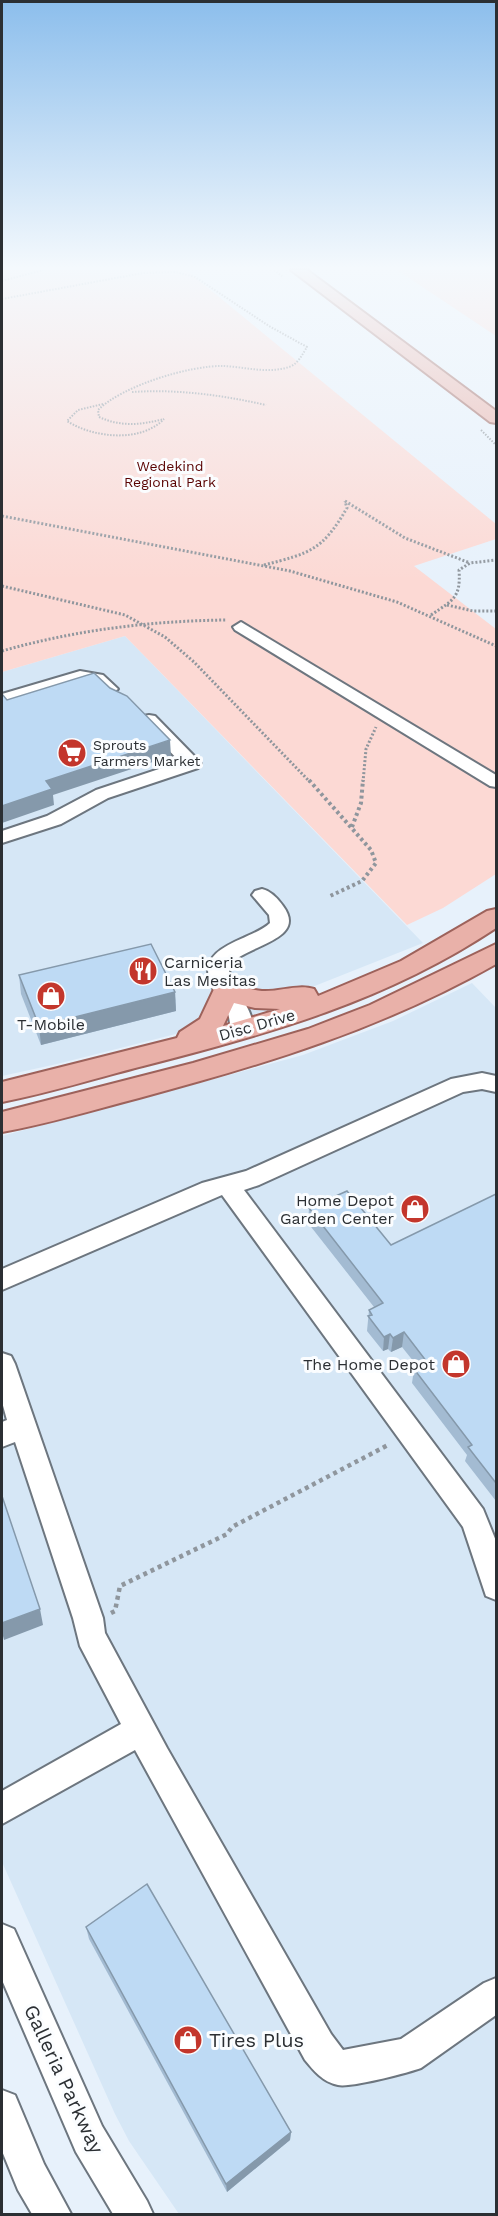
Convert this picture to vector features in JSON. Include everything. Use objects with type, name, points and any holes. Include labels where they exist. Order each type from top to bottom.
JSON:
[{"type":"main road","points":[[437,373],[496,417]]},
{"type":"main road","points":[[456,373],[496,403]]},
{"type":"main road","name":"Disc Drive","points":[[2,1092],[241,1030],[308,1010],[358,991],[439,953],[485,937],[496,917]]},
{"type":"main road","points":[[162,1050],[205,1031],[212,1024],[225,991],[250,999],[284,1001],[485,937]]},
{"type":"main road","points":[[472,968],[485,937]]},
{"type":"main road","name":"Disc Drive","points":[[2,1122],[305,1041],[369,1018],[426,992],[496,953]]},
{"type":"main road","points":[[36,1113],[114,1078],[222,1048],[238,1037],[241,1030]]},
{"type":"street","points":[[235,623],[496,782]]},
{"type":"street","points":[[2,699],[80,676],[97,679],[130,703],[192,764],[102,794],[54,820],[2,837]]},
{"type":"street","points":[[241,1030],[242,1017],[225,991],[218,973],[222,959],[238,947],[270,934],[280,927],[282,920],[262,896]]},
{"type":"street","points":[[2,1280],[210,1189],[251,1179],[459,1085],[482,1081],[496,1084]]},
{"type":"street","points":[[228,1185],[473,1518],[478,1527],[496,1587]]},
{"type":"street","points":[[2,1364],[11,1431],[84,1608],[92,1636],[140,1730],[318,2047],[330,2062],[340,2068],[408,2055],[496,1995]]},
{"type":"street","points":[[2,1808],[140,1730]]},
{"type":"street","name":"Galleria Parkway","points":[[2,1941],[89,2139],[134,2214]]},
{"type":"street","points":[[2,2108],[31,2177],[52,2214]]},
{"type":"path","points":[[104,404],[98,411],[99,417],[112,424],[128,426],[164,419],[163,423],[152,429],[110,435],[85,432],[73,427],[67,421],[72,413],[84,407],[104,404],[171,373]]},
{"type":"path","points":[[129,392],[169,389],[266,405]]},
{"type":"path","points":[[263,566],[320,548],[330,538],[347,508],[345,501],[392,531],[450,558],[470,563],[496,560]]},
{"type":"path","points":[[2,516],[263,566],[361,591],[430,615],[496,646]]},
{"type":"path","points":[[430,615],[454,600],[460,588],[459,570],[470,563]]},
{"type":"path","points":[[2,586],[105,609],[144,623],[165,637],[194,662],[298,768],[371,850],[376,863],[371,876],[358,885],[328,897]]},
{"type":"path","points":[[447,605],[473,611],[496,611]]},
{"type":"path","points":[[2,651],[42,639],[109,626],[144,623],[235,623]]},
{"type":"path","points":[[351,827],[360,816],[367,738],[387,716]]},
{"type":"path","points":[[108,1614],[115,1611],[120,1586],[227,1534],[232,1527],[393,1442]]},
{"type":"shaded area","points":[[125,636],[423,943],[297,993],[267,1011],[2,1076],[2,672]]},
{"type":"shaded area","points":[[472,983],[496,1008],[496,2214],[179,2214],[129,2141],[115,2114],[2,1862],[2,1136],[303,1055],[393,1021]]},
{"type":"green space","name":"Wedekind Regional Park","points":[[2,373],[312,373],[496,524],[496,539],[414,566],[496,629],[496,874],[443,908],[407,925],[125,636],[2,672]]},
{"type":"building","points":[[94,673],[110,688],[127,696],[170,740],[46,781],[52,789],[2,806],[2,694],[7,700]]},
{"type":"building","points":[[151,944],[175,992],[39,1026],[19,975]]},
{"type":"building","name":"The Home Depot","points":[[347,1191],[391,1245],[496,1194],[496,1483],[468,1447],[472,1445],[414,1369],[427,1362],[404,1332],[393,1338],[390,1334],[384,1337],[368,1316],[372,1315],[369,1310],[383,1303],[309,1208]]},
{"type":"building","points":[[2,1496],[40,1609],[2,1623]]},
{"type":"building","name":"Tires Plus","points":[[147,1884],[291,2132],[226,2184],[86,1927]]},
{"type":"place","name":"Sprouts Farmers Market","points":[[72,753]]},
{"type":"place","name":"Carniceria Las Mesitas","points":[[143,971]]},
{"type":"place","name":"T-Mobile","points":[[51,996]]},
{"type":"place","name":"Home Depot Garden Center","points":[[415,1209]]},
{"type":"place","name":"The Home Depot","points":[[456,1364]]},
{"type":"place","name":"Tires Plus","points":[[188,2040]]}]
